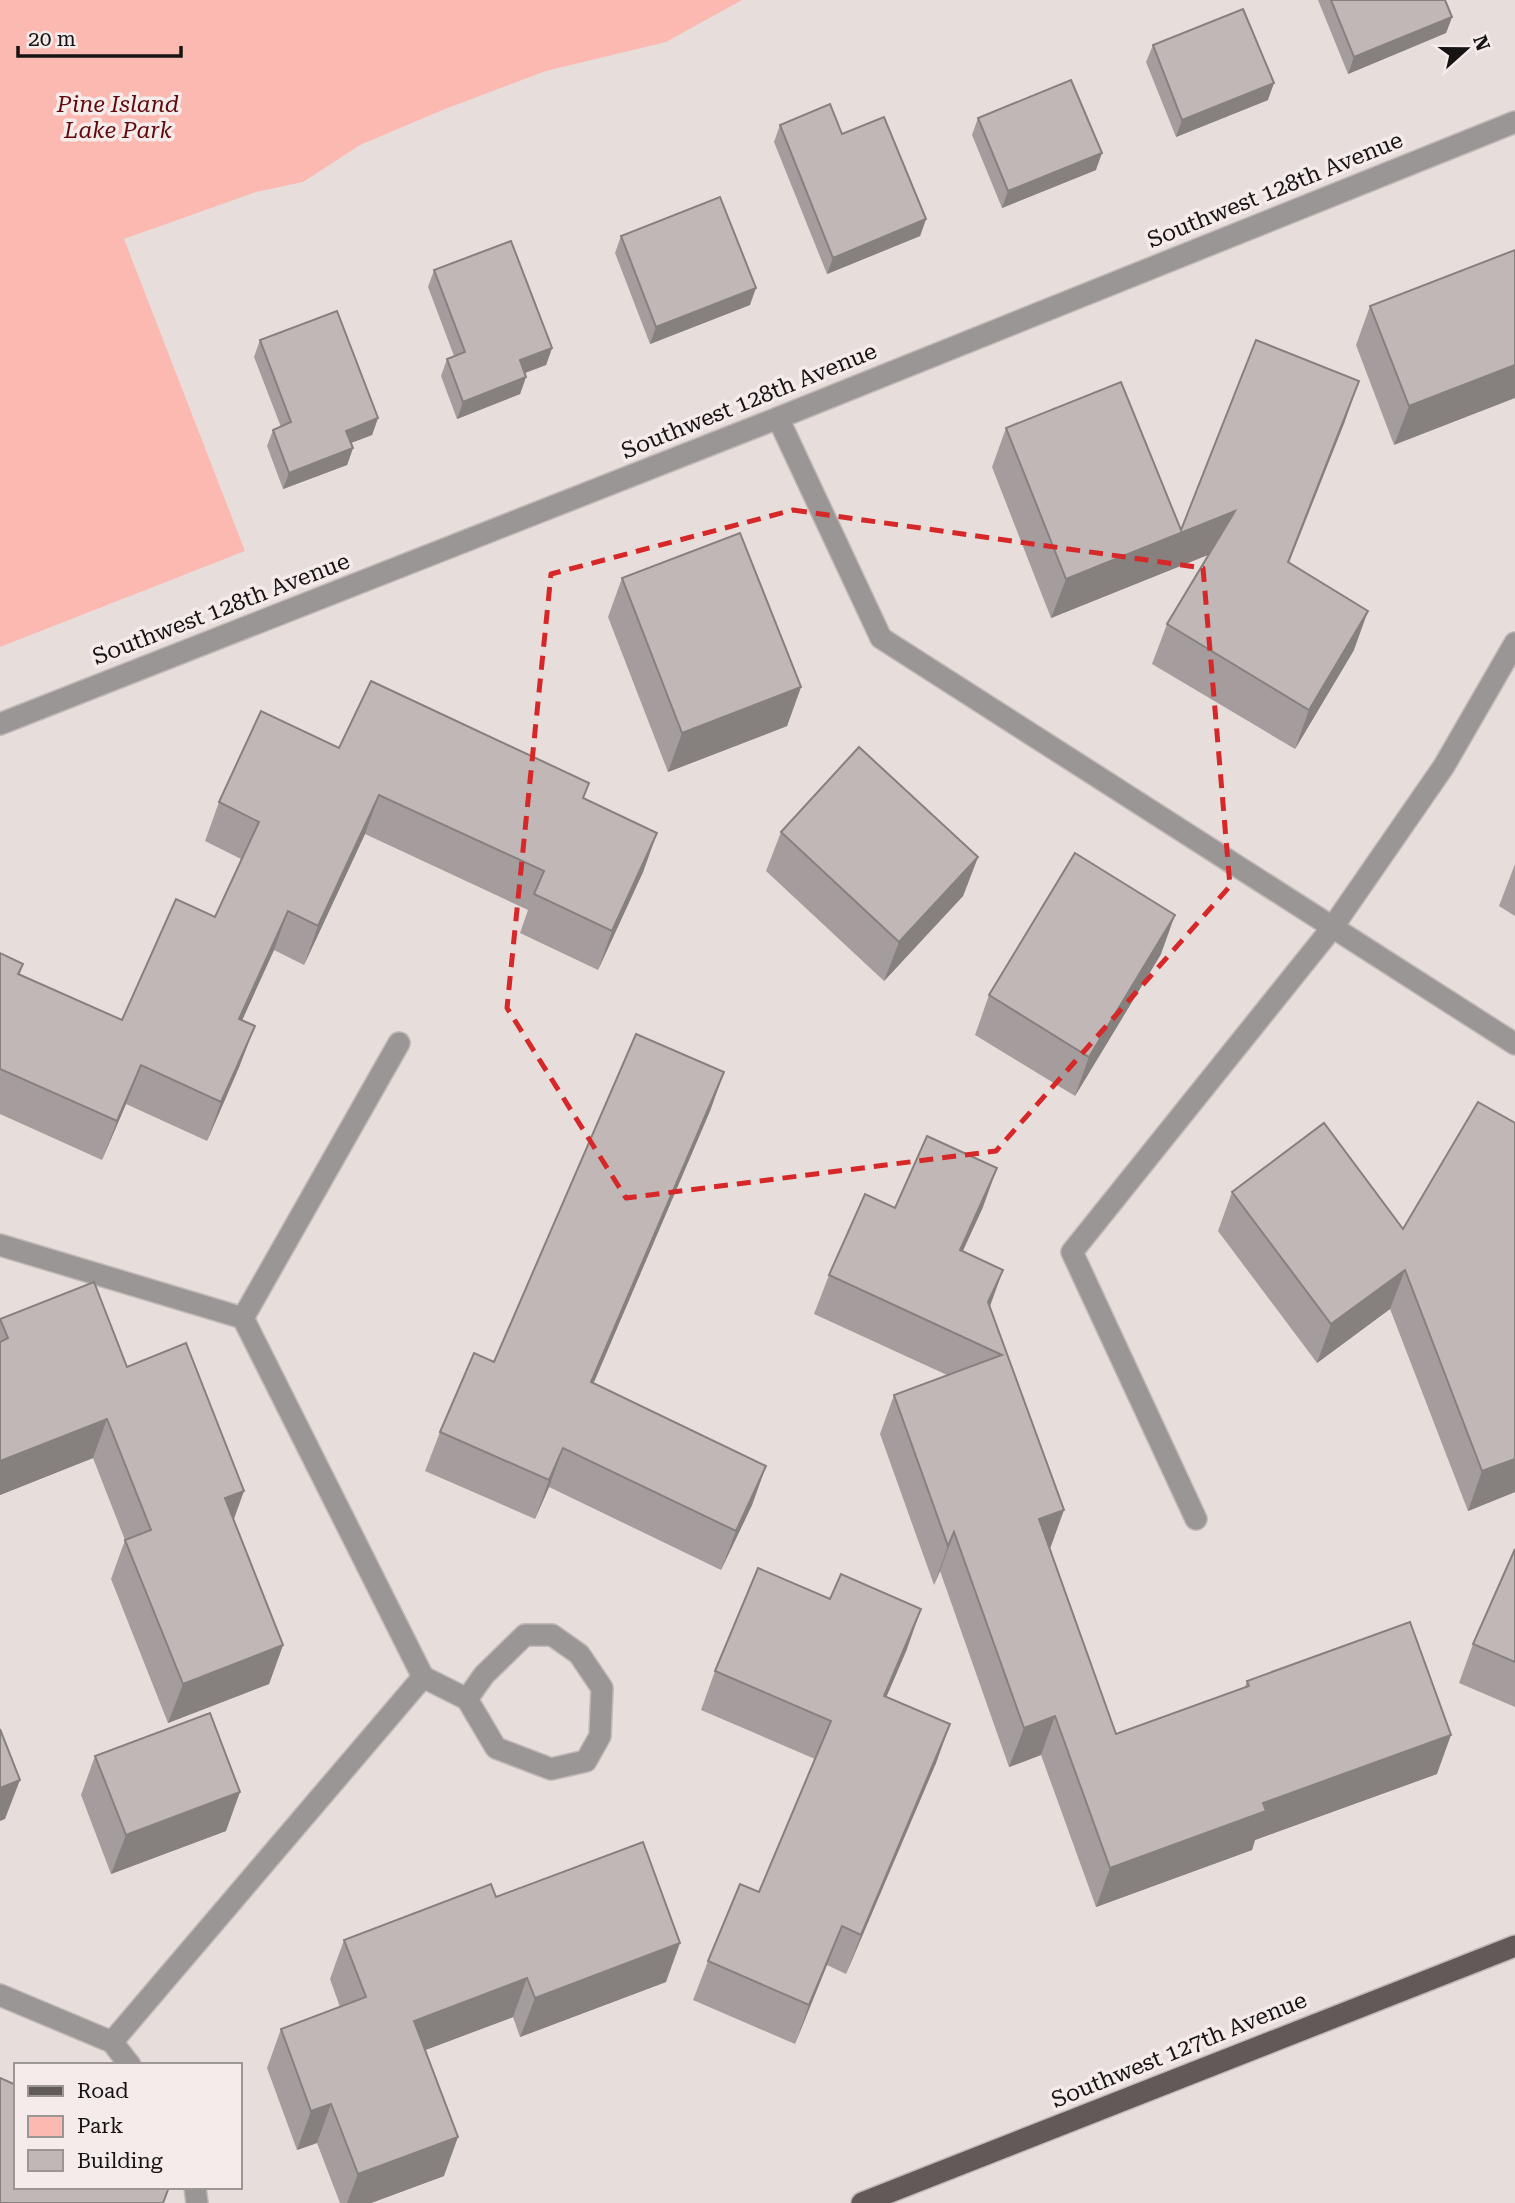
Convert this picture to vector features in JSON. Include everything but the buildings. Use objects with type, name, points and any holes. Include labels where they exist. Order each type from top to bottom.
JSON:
[{"type":"main road","name":"Southwest 127th Avenue","points":[[862,2203],[1515,1946]]},
{"type":"street","name":"Southwest 128th Avenue","points":[[0,724],[778,418],[1515,122]]},
{"type":"street","points":[[778,418],[881,638],[1515,1045]]},
{"type":"street","points":[[1196,1519],[1072,1252],[1332,928],[1444,766],[1515,643]]},
{"type":"street","points":[[243,1318],[399,1043]]},
{"type":"street","points":[[0,1245],[243,1318],[423,1677],[467,1699],[496,1748],[551,1769],[586,1761],[600,1736],[602,1688],[579,1654],[552,1635],[525,1635],[484,1675],[467,1699]]},
{"type":"street","points":[[112,2042],[423,1677]]},
{"type":"street","points":[[0,1995],[112,2042],[128,2063]]},
{"type":"highlighted area","points":[[793,510],[1203,568],[1230,886],[996,1151],[626,1198],[507,1008],[551,574]]},
{"type":"green space","name":"Pine Island Lake Park","points":[[0,0],[742,0],[666,42],[546,71],[360,145],[303,182],[256,192],[124,239],[245,551],[0,647]]}]
